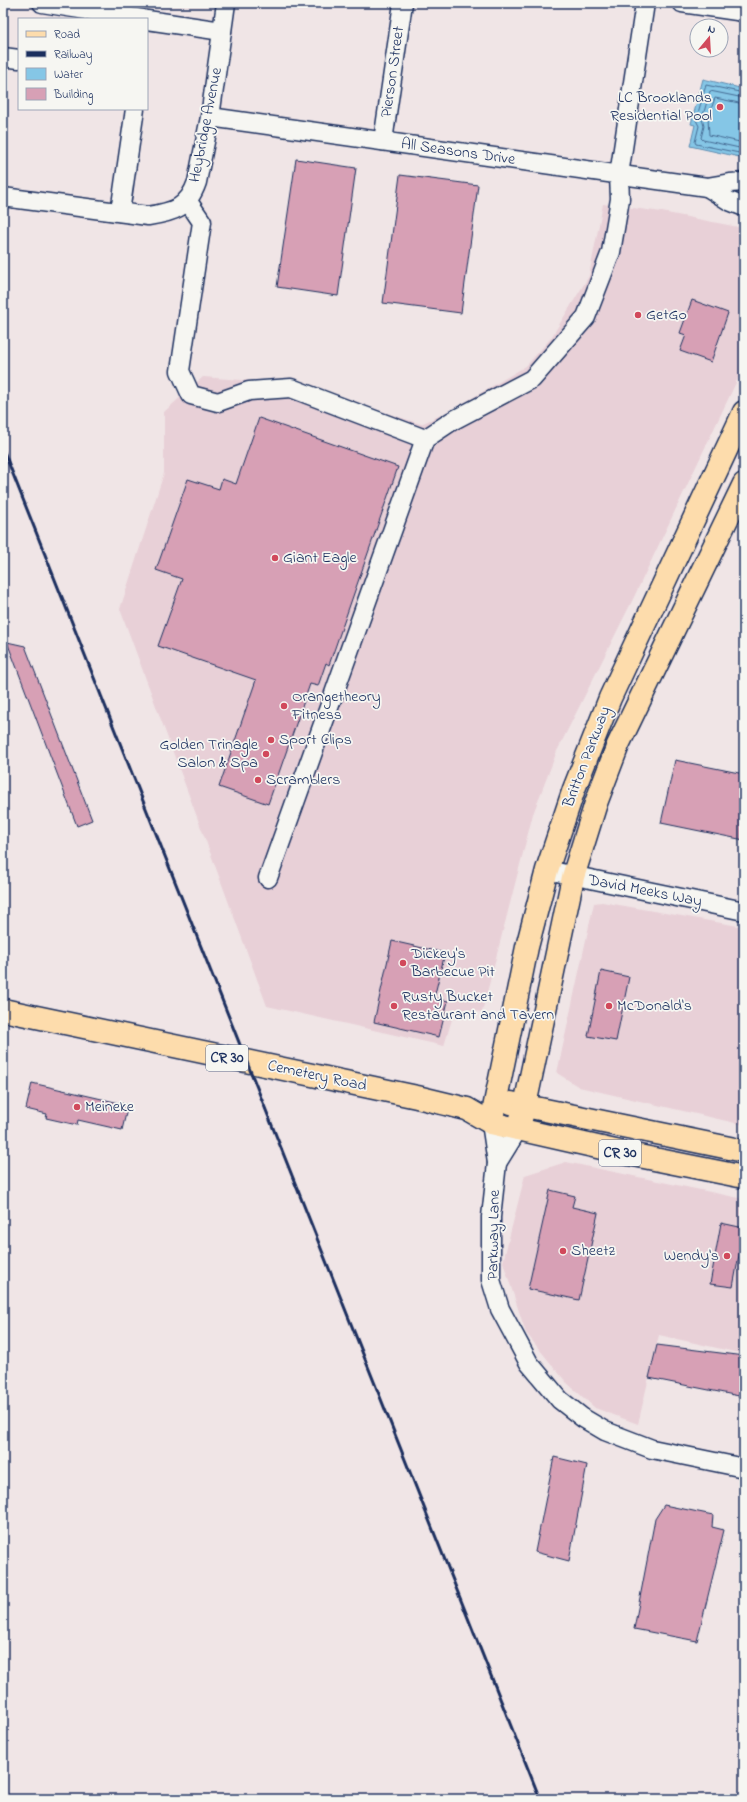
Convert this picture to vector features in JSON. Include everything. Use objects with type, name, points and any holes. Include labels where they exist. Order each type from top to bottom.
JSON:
[{"type":"main road","name":"Britton Parkway","points":[[491,1124],[527,947],[547,870],[574,789],[610,698],[744,412]]},
{"type":"main road","name":"Britton Parkway","points":[[518,1129],[526,1105],[573,877],[596,803],[618,745],[744,484]]},
{"type":"main road","name":"Cemetery Road","points":[[3,1010],[467,1109],[491,1124],[744,1177]]},
{"type":"main road","name":"Cemetery Road","points":[[467,1109],[495,1100],[526,1105],[744,1151]]},
{"type":"street","points":[[42,3],[124,18]]},
{"type":"street","name":"Heybridge Avenue","points":[[3,197],[148,216],[168,213],[180,208],[193,192],[197,182],[210,117],[226,3]]},
{"type":"street","name":"Pierson Street","points":[[383,141],[403,3]]},
{"type":"street","points":[[268,878],[426,438],[452,421],[532,379],[586,317],[610,252],[620,199],[619,175],[645,3]]},
{"type":"street","points":[[682,3],[744,12]]},
{"type":"street","points":[[148,22],[222,31]]},
{"type":"street","points":[[3,57],[18,59]]},
{"type":"street","points":[[120,212],[135,110]]},
{"type":"street","name":"All Seasons Drive","points":[[210,117],[707,187],[744,182]]},
{"type":"street","name":"All Seasons Drive","points":[[707,187],[729,201],[744,207]]},
{"type":"street","points":[[187,200],[202,222],[180,371],[190,395],[218,402],[249,391],[291,388],[426,438]]},
{"type":"street","name":"David Meeks Way","points":[[547,870],[573,877],[744,911]]},
{"type":"street","name":"Parkway Lane","points":[[491,1124],[497,1163],[491,1218],[491,1280],[500,1309],[529,1362],[560,1400],[583,1418],[605,1432],[652,1449],[744,1468]]},
{"type":"street","name":"Parkway Lane","points":[[497,1163],[518,1129]]},
{"type":"shaded area","points":[[603,204],[662,212],[738,227],[744,232],[744,361],[741,372],[633,599],[557,751],[533,814],[482,1012],[455,1009],[444,1046],[267,1006],[120,609],[164,473],[164,412],[203,377],[295,384],[421,424],[452,410],[526,366],[551,338],[589,276]]},
{"type":"shaded area","points":[[602,902],[744,927],[744,1125],[579,1087],[557,1073],[594,903]]},
{"type":"shaded area","points":[[566,1162],[744,1199],[744,1354],[659,1335],[638,1424],[595,1408],[566,1382],[526,1333],[503,1262],[525,1175]]},
{"type":"water","name":"LC Brooklands Residential Pool","points":[[703,79],[744,89],[744,158],[690,146],[695,125],[691,124]]},
{"type":"building","points":[[296,159],[356,168],[338,296],[277,287]]},
{"type":"building","points":[[400,175],[478,185],[461,313],[383,303]]},
{"type":"building","points":[[692,300],[728,313],[711,362],[680,351],[686,335],[680,333]]},
{"type":"building","points":[[259,418],[398,467],[329,665],[326,663],[318,686],[310,684],[268,804],[219,787],[256,680],[158,646],[182,579],[156,570],[188,479],[219,489],[222,479],[236,484]]},
{"type":"building","points":[[7,642],[25,646],[92,820],[77,826]]},
{"type":"building","points":[[675,760],[744,774],[744,840],[661,823]]},
{"type":"building","points":[[392,941],[445,953],[434,998],[448,1001],[439,1037],[374,1022]]},
{"type":"building","name":"McDonald's","points":[[601,971],[629,977],[616,1041],[588,1036]]},
{"type":"building","name":"Meineke","points":[[32,1083],[128,1105],[122,1130],[78,1120],[77,1125],[46,1118],[47,1114],[26,1109]]},
{"type":"building","name":"Sheetz","points":[[550,1190],[575,1196],[572,1207],[598,1213],[579,1300],[528,1289]]},
{"type":"building","name":"Wendy's","points":[[721,1223],[744,1228],[733,1287],[710,1284]]},
{"type":"building","points":[[657,1345],[744,1356],[744,1397],[649,1378]]},
{"type":"building","points":[[554,1457],[587,1465],[569,1561],[535,1552]]},
{"type":"building","points":[[664,1505],[713,1515],[712,1527],[724,1530],[697,1641],[634,1629],[655,1519]]},
{"type":"railway","points":[[3,449],[540,1799]]},
{"type":"place","name":"LC Brooklands Residential Pool","points":[[720,107]]},
{"type":"place","name":"GetGo","points":[[638,315]]},
{"type":"place","name":"Giant Eagle","points":[[275,558]]},
{"type":"place","name":"Orangetheory Fitness","points":[[284,706]]},
{"type":"place","name":"Sport Clips","points":[[271,740]]},
{"type":"place","name":"Golden Trinagle Salon & Spa","points":[[266,754]]},
{"type":"place","name":"Scramblers","points":[[258,780]]},
{"type":"place","name":"Dickey's Barbecue Pit","points":[[403,963]]},
{"type":"place","name":"Rusty Bucket Restaurant and Tavern","points":[[394,1006]]},
{"type":"place","name":"McDonald's","points":[[609,1006]]},
{"type":"place","name":"Meineke","points":[[77,1107]]},
{"type":"place","name":"Sheetz","points":[[563,1251]]},
{"type":"place","name":"Wendy's","points":[[727,1256]]}]
